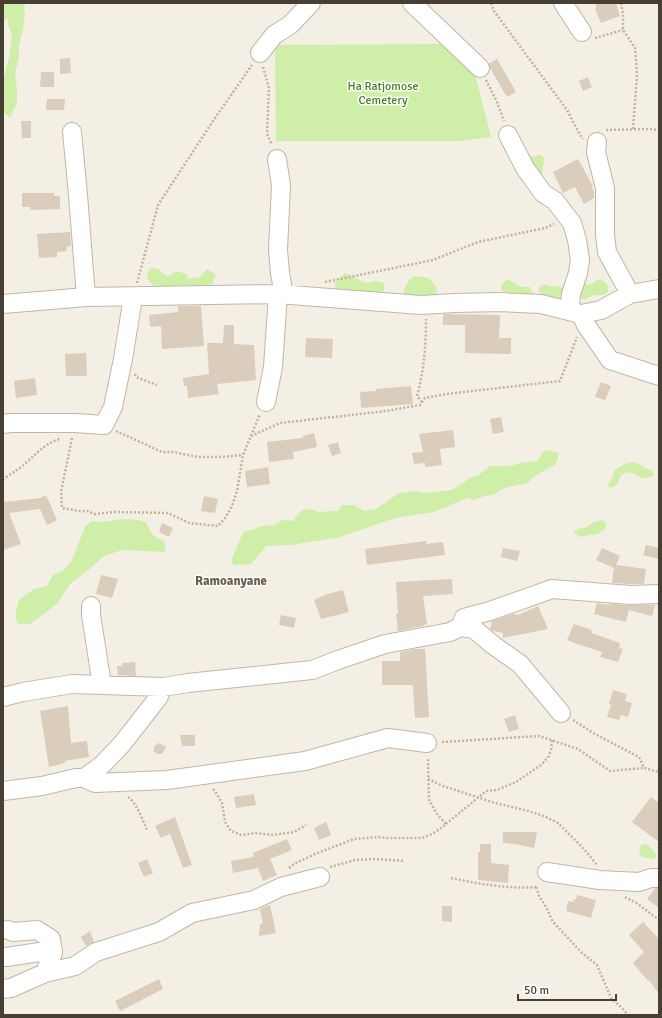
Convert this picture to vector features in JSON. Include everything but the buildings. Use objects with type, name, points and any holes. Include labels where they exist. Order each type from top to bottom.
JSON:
[{"type":"street","points":[[260,53],[274,35],[290,26],[311,3]]},
{"type":"street","points":[[412,3],[480,68]]},
{"type":"street","points":[[563,3],[582,32]]},
{"type":"street","points":[[72,132],[86,297]]},
{"type":"street","points":[[508,135],[525,168],[543,193],[555,201],[572,223],[577,240],[580,260],[578,273],[571,294],[570,304],[610,360],[659,376]]},
{"type":"street","points":[[596,147],[605,188],[605,235],[607,252],[630,294]]},
{"type":"street","points":[[266,402],[274,367],[281,294],[278,250],[281,185],[277,159]]},
{"type":"street","points":[[3,304],[86,297],[281,294],[421,305],[470,302],[541,304],[580,317],[600,310],[630,294],[659,289]]},
{"type":"street","points":[[3,424],[75,423],[104,425],[113,407],[123,360],[133,297]]},
{"type":"street","points":[[460,627],[464,618],[490,611],[552,589],[631,596],[659,594]]},
{"type":"street","points":[[91,606],[91,615],[102,685]]},
{"type":"street","points":[[3,697],[23,692],[72,684],[163,687],[196,682],[312,670],[385,644],[450,632],[460,627],[474,629],[493,645],[520,664],[561,713]]},
{"type":"street","points":[[84,778],[102,765],[122,744],[158,698],[163,687]]},
{"type":"street","points":[[3,791],[42,786],[76,778],[84,778],[94,783],[167,780],[305,761],[388,738],[427,743]]},
{"type":"street","points":[[548,872],[595,879],[639,882],[651,878],[659,878]]},
{"type":"street","points":[[3,989],[11,988],[45,973],[75,966],[96,952],[159,932],[192,913],[254,900],[278,888],[320,877]]},
{"type":"street","points":[[8,930],[13,932],[37,930],[51,940],[53,952],[45,973]]},
{"type":"street","points":[[6,957],[40,952],[52,956]]},
{"type":"path","points":[[491,3],[494,11],[567,110],[580,135],[596,147],[600,131],[633,129],[659,130]]},
{"type":"path","points":[[620,3],[623,14],[624,30],[635,48],[637,75],[633,129]]},
{"type":"path","points":[[582,32],[594,38],[624,30]]},
{"type":"path","points":[[260,53],[269,88],[267,134],[277,159]]},
{"type":"path","points":[[133,297],[158,205],[260,53]]},
{"type":"path","points":[[480,68],[497,102],[508,135]]},
{"type":"path","points":[[310,297],[314,288],[324,282],[433,260],[478,242],[544,228],[568,218]]},
{"type":"path","points":[[422,402],[417,396],[426,339],[426,305]]},
{"type":"path","points":[[251,436],[280,423],[386,411],[420,405],[425,398],[446,394],[560,381],[576,339],[580,317]]},
{"type":"path","points":[[123,360],[136,377],[157,385]]},
{"type":"path","points":[[104,425],[162,452],[173,452],[198,457],[243,455]]},
{"type":"path","points":[[67,438],[72,436],[61,492],[62,508],[87,511],[95,514],[115,512],[168,513],[189,523],[218,526],[226,518],[232,506],[237,491],[243,455],[254,426]]},
{"type":"path","points":[[3,480],[21,467],[45,446],[56,440],[62,439]]},
{"type":"path","points":[[561,713],[593,733],[639,757],[644,768]]},
{"type":"path","points":[[446,824],[437,814],[429,800],[427,743],[539,736],[578,749],[610,771],[644,768],[659,772]]},
{"type":"path","points":[[278,888],[280,877],[294,864],[354,839],[422,838],[432,834],[486,791],[497,790],[516,782],[541,765],[549,756],[552,740]]},
{"type":"path","points":[[207,774],[209,785],[215,791],[222,803],[225,822],[232,830],[241,835],[256,833],[273,835],[294,832],[306,825]]},
{"type":"path","points":[[428,780],[492,802],[544,816],[558,823],[584,848],[597,864],[595,879]]},
{"type":"path","points":[[114,782],[122,793],[132,800],[147,830]]},
{"type":"path","points":[[320,877],[331,866],[355,860],[375,859],[405,861]]},
{"type":"path","points":[[536,888],[548,872]]},
{"type":"path","points":[[451,878],[502,887],[536,888]]},
{"type":"path","points":[[536,888],[553,922],[581,952],[597,965],[611,998],[628,1015]]},
{"type":"path","points":[[638,904],[659,920]]},
{"type":"green space","points":[[3,3],[25,3],[23,30],[19,45],[19,58],[15,73],[17,102],[10,118],[3,111],[3,82],[9,58],[12,35],[8,25],[8,18],[3,21]]},
{"type":"green space","name":"Ha Ratjomose Cemetery","points":[[444,44],[474,70],[491,137],[461,141],[276,141],[275,45]]},
{"type":"green space","points":[[542,155],[544,159],[542,174],[539,175],[528,157]]},
{"type":"green space","points":[[151,268],[158,269],[167,276],[177,271],[186,274],[189,279],[200,277],[207,269],[216,275],[212,284],[204,286],[184,285],[171,288],[153,285],[148,280],[147,273]]},
{"type":"green space","points":[[345,273],[366,283],[374,281],[384,283],[384,291],[374,294],[338,293],[334,283]]},
{"type":"green space","points":[[414,276],[429,278],[436,286],[437,293],[428,298],[404,295],[406,284]]},
{"type":"green space","points":[[507,279],[522,287],[530,287],[533,294],[526,298],[502,291],[501,285]]},
{"type":"green space","points":[[598,279],[605,282],[609,287],[607,293],[595,295],[583,300],[578,293],[583,281],[588,285]]},
{"type":"green space","points":[[544,284],[552,287],[559,286],[565,289],[566,296],[560,300],[545,296],[538,290],[540,286]]},
{"type":"green space","points":[[545,450],[559,453],[556,464],[535,476],[527,483],[504,488],[493,495],[484,496],[474,500],[467,498],[434,512],[395,518],[340,537],[291,545],[266,546],[251,564],[234,565],[231,561],[244,532],[261,526],[275,525],[282,520],[293,521],[302,510],[311,509],[318,512],[338,511],[342,505],[354,505],[364,511],[376,509],[399,493],[416,491],[425,493],[452,490],[470,478],[480,474],[490,466],[510,466],[537,461]]},
{"type":"green space","points":[[635,462],[652,471],[655,475],[644,478],[628,472],[620,476],[617,485],[609,488],[608,484],[612,479],[614,471],[624,464]]},
{"type":"green space","points":[[123,519],[146,522],[152,535],[164,541],[166,552],[122,550],[104,556],[70,584],[57,604],[30,624],[18,624],[16,620],[16,611],[19,600],[34,589],[47,586],[53,575],[64,570],[72,560],[85,527],[92,521],[103,522]]},
{"type":"green space","points":[[602,520],[606,522],[606,528],[598,534],[581,537],[573,533],[577,529]]},
{"type":"green space","points":[[641,845],[648,845],[656,854],[655,859],[642,857],[639,854]]},
{"type":"district","name":"Ramoanyane","points":[[231,580]]}]
